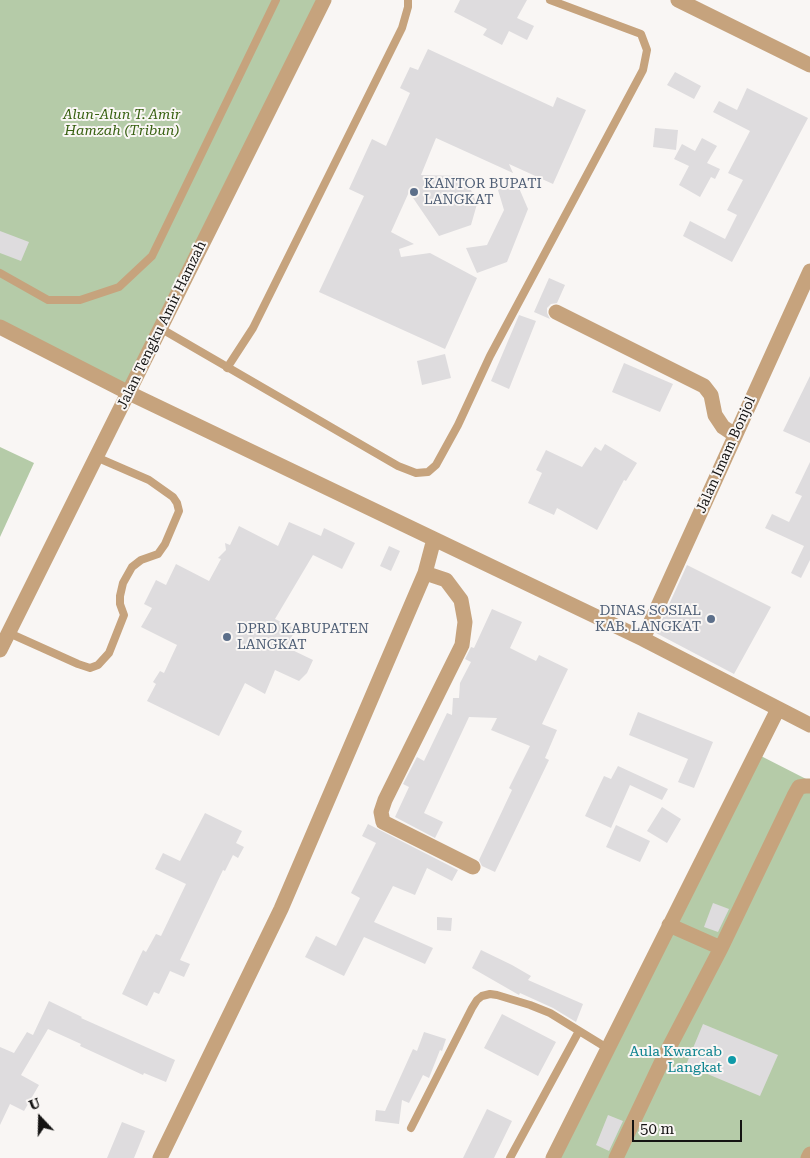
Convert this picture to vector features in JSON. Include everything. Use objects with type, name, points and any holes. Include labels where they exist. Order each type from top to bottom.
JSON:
[{"type":"street","name":"Jalan Tengku Amir Hamzah","points":[[0,650],[324,0]]},
{"type":"street","points":[[678,0],[810,65]]},
{"type":"street","name":"Jalan Imam Bonjol","points":[[643,639],[810,271]]},
{"type":"street","points":[[556,312],[704,386],[712,395],[715,415],[723,426],[735,435]]},
{"type":"street","points":[[0,326],[128,393],[643,639],[810,725]]},
{"type":"street","points":[[160,1158],[281,909],[425,573],[434,539]]},
{"type":"street","points":[[425,573],[446,580],[461,600],[465,622],[462,645],[385,800],[381,812],[382,822],[473,867]]},
{"type":"street","points":[[553,1158],[778,709]]},
{"type":"street","points":[[616,1158],[662,1061],[721,948],[794,796],[800,787],[810,786]]},
{"type":"street","points":[[669,925],[721,948]]},
{"type":"street","points":[[808,1158],[810,1154]]},
{"type":"lane","points":[[0,273],[48,300],[80,300],[119,287],[152,256],[276,0]]},
{"type":"lane","points":[[228,368],[253,328],[402,28],[408,8],[408,0]]},
{"type":"lane","points":[[160,328],[398,466],[416,473],[428,472],[436,466],[458,426],[490,356],[643,70],[647,50],[641,34],[550,0]]},
{"type":"lane","points":[[9,633],[78,664],[90,668],[98,665],[109,653],[124,615],[120,604],[123,583],[132,567],[141,560],[158,554],[165,544],[179,511],[173,497],[149,480],[96,457]]},
{"type":"lane","points":[[411,1128],[472,1008],[482,996],[497,995],[530,1005],[550,1014],[607,1048]]},
{"type":"lane","points":[[510,1158],[580,1031]]},
{"type":"green space","name":"Alun-Alun T. Amir Hamzah (Tribun)","points":[[0,0],[321,0],[127,387],[0,322]]},
{"type":"green space","points":[[0,447],[34,463],[0,537]]},
{"type":"green space","points":[[759,755],[810,781],[810,1158],[558,1158]]},
{"type":"building","points":[[460,0],[527,0],[517,18],[534,26],[527,40],[509,31],[502,45],[483,35],[487,29],[454,12]]},
{"type":"building","name":"KANTOR BUPATI LANGKAT","points":[[428,49],[553,107],[557,97],[586,110],[553,184],[509,164],[513,173],[436,138],[421,175],[465,176],[477,204],[471,225],[439,236],[409,192],[391,232],[414,244],[399,249],[401,257],[430,253],[477,278],[445,349],[319,292],[364,196],[349,189],[372,139],[386,146],[410,93],[400,88],[410,67],[418,70]]},
{"type":"building","points":[[675,72],[701,86],[694,99],[667,85]]},
{"type":"building","points":[[747,88],[808,118],[732,262],[683,236],[690,221],[725,239],[737,215],[727,210],[743,180],[728,173],[750,131],[713,112],[719,101],[737,110]]},
{"type":"building","points":[[655,128],[678,130],[676,150],[653,147]]},
{"type":"building","points":[[702,138],[717,146],[707,163],[720,169],[715,179],[711,177],[700,197],[679,185],[689,166],[674,159],[682,144],[695,151]]},
{"type":"building","points":[[516,181],[528,209],[507,262],[477,273],[466,248],[487,245],[504,210],[498,190]]},
{"type":"building","points":[[0,231],[29,242],[21,261],[0,253]]},
{"type":"building","points":[[549,278],[565,285],[557,303],[551,304],[547,308],[550,319],[534,312]]},
{"type":"building","points":[[519,315],[536,321],[509,389],[491,381]]},
{"type":"building","points":[[445,354],[451,378],[422,385],[417,361]]},
{"type":"building","points":[[624,363],[673,384],[660,412],[612,392]]},
{"type":"building","points":[[810,376],[810,443],[783,431]]},
{"type":"building","points":[[605,444],[637,463],[626,481],[624,480],[597,530],[557,508],[554,515],[528,503],[542,473],[536,470],[546,450],[582,467],[595,447],[601,451]]},
{"type":"building","points":[[810,462],[810,560],[801,578],[791,573],[804,546],[765,528],[772,514],[789,522],[802,496],[795,493]]},
{"type":"building","name":"DPRD KABUPATEN LANGKAT","points":[[289,522],[321,536],[324,528],[355,543],[342,569],[313,555],[275,619],[296,629],[286,647],[313,660],[307,673],[299,681],[275,670],[265,694],[245,683],[219,736],[147,701],[156,684],[153,682],[160,671],[164,673],[177,645],[141,627],[152,608],[144,604],[156,580],[166,585],[176,564],[209,581],[221,559],[218,558],[226,550],[225,543],[230,545],[239,526],[278,546]]},
{"type":"building","points":[[389,546],[400,551],[391,571],[380,566]]},
{"type":"building","name":"DINAS SOSIAL KAB. LANGKAT","points":[[687,565],[771,607],[734,674],[656,633]]},
{"type":"building","points":[[492,609],[522,622],[510,648],[536,661],[539,655],[568,669],[542,724],[557,730],[545,758],[549,760],[495,872],[482,866],[479,860],[512,790],[509,788],[530,746],[491,730],[497,718],[469,717],[424,813],[443,822],[435,838],[395,817],[409,787],[403,784],[417,757],[424,761],[447,713],[452,715],[453,698],[459,698],[460,683],[471,662],[465,659],[471,647],[474,648]]},
{"type":"building","points":[[638,712],[713,742],[694,788],[678,782],[688,759],[629,735]]},
{"type":"building","points":[[618,766],[668,789],[662,800],[630,785],[611,828],[585,816],[604,776],[611,779]]},
{"type":"building","points":[[662,807],[681,819],[667,843],[647,831]]},
{"type":"building","points":[[205,813],[242,831],[236,843],[244,847],[238,858],[233,855],[225,871],[223,870],[180,960],[190,964],[184,977],[170,971],[159,994],[154,992],[147,1006],[122,994],[143,950],[146,952],[156,934],[161,936],[186,884],[155,869],[163,853],[180,861]]},
{"type":"building","points":[[368,824],[458,870],[452,881],[427,868],[415,895],[393,886],[374,922],[433,948],[425,964],[364,937],[344,976],[305,957],[316,936],[336,946],[360,898],[351,893],[376,843],[362,836]]},
{"type":"building","points":[[616,825],[650,841],[640,862],[606,847]]},
{"type":"building","points":[[713,903],[729,909],[718,932],[704,927]]},
{"type":"building","points":[[437,917],[452,918],[451,931],[437,930]]},
{"type":"building","points":[[481,950],[531,976],[528,980],[583,1004],[576,1022],[553,1008],[520,993],[519,995],[472,968]]},
{"type":"building","points":[[49,1001],[81,1018],[175,1060],[166,1082],[144,1073],[143,1075],[48,1029],[21,1075],[39,1085],[24,1111],[10,1104],[0,1125],[0,1047],[14,1053],[27,1032],[33,1035]]},
{"type":"building","points":[[502,1014],[556,1042],[538,1076],[484,1048]]},
{"type":"building","name":"Aula Kwarcab Langkat","points":[[703,1024],[778,1055],[760,1096],[686,1065]]},
{"type":"building","points":[[424,1032],[446,1039],[429,1078],[423,1075],[409,1103],[402,1100],[399,1124],[375,1121],[376,1110],[385,1111],[413,1049],[417,1051]]},
{"type":"building","points":[[487,1109],[512,1121],[494,1158],[463,1158]]},
{"type":"building","points":[[608,1115],[623,1121],[609,1151],[596,1145]]},
{"type":"building","points":[[122,1122],[145,1131],[134,1158],[107,1158]]},
{"type":"place","name":"KANTOR BUPATI LANGKAT","points":[[414,192]]},
{"type":"place","name":"DINAS SOSIAL KAB. LANGKAT","points":[[711,619]]},
{"type":"place","name":"DPRD KABUPATEN LANGKAT","points":[[227,637]]},
{"type":"place","name":"Aula Kwarcab Langkat","points":[[732,1060]]}]
